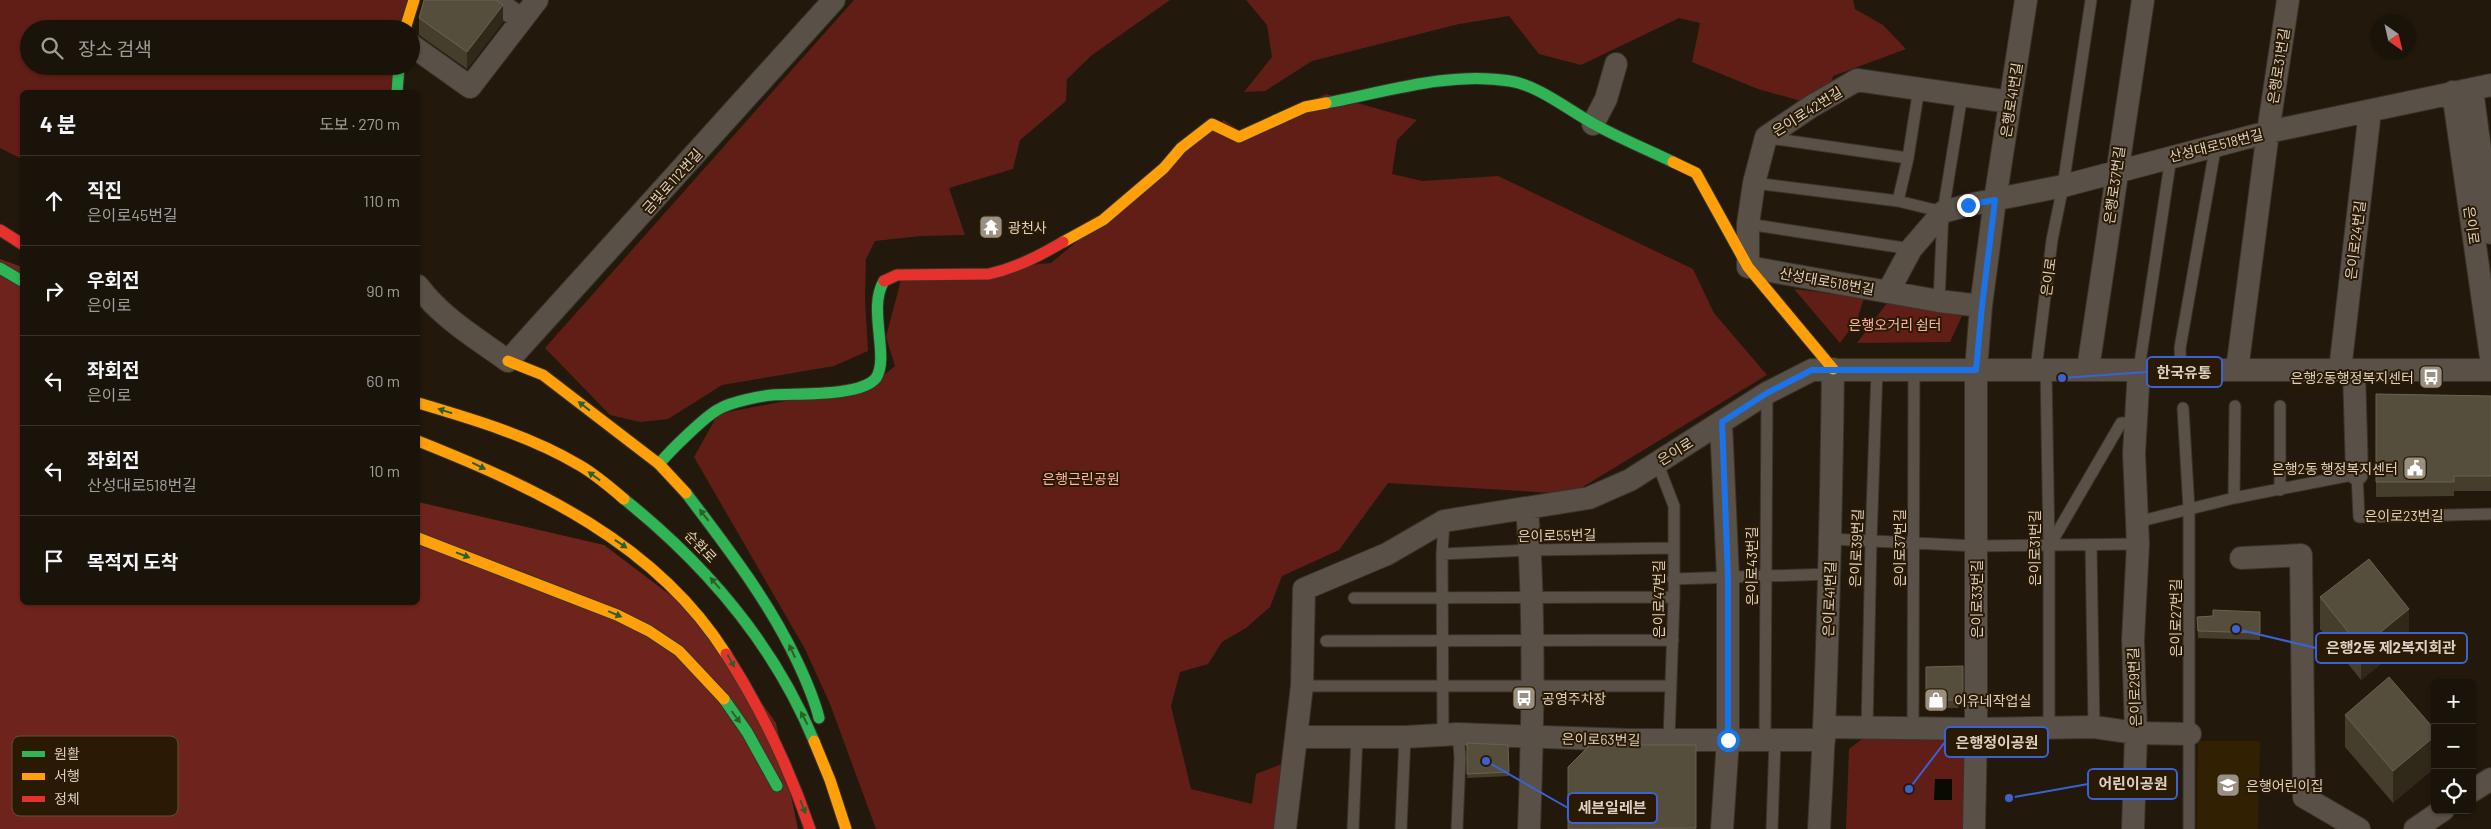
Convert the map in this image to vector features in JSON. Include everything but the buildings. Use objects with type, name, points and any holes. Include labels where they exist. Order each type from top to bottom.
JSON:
[{"type":"main road","points":[[408,20],[414,0]]},
{"type":"main road","points":[[396,90],[398,75]]},
{"type":"main road","points":[[659,464],[671,450],[720,408],[770,395],[830,393],[858,388],[875,379],[880,368],[877,302],[879,289],[884,281],[897,275],[922,277],[989,274],[1003,272],[1030,261],[1103,220],[1164,168],[1180,148],[1212,124],[1239,137],[1305,107],[1437,82],[1479,78],[1512,81],[1562,103],[1594,124],[1696,173],[1748,267],[1833,369]]},
{"type":"main road","points":[[0,230],[20,243]]},
{"type":"main road","points":[[0,268],[20,280]]},
{"type":"main road","points":[[508,361],[544,375],[659,464],[705,516],[746,572],[782,630],[815,700],[837,797]]},
{"type":"main road","name":"순환로","points":[[420,404],[483,422],[578,464],[633,505],[686,549],[736,607],[778,669],[811,731],[837,797],[846,829]]},
{"type":"main road","points":[[420,442],[463,458],[587,522],[645,560],[685,599],[723,646],[778,745],[810,829]]},
{"type":"main road","points":[[420,539],[617,615],[645,628],[679,650],[700,672],[742,725],[765,760],[781,794]]},
{"type":"street","points":[[494,0],[520,19]]},
{"type":"street","points":[[420,52],[470,88],[520,19],[537,0]]},
{"type":"street","name":"금빛로112번길","points":[[508,361],[834,0]]},
{"type":"street","name":"은행로41번길","points":[[1995,200],[2026,0]]},
{"type":"street","name":"은행로37번길","points":[[2088,370],[2116,170],[2143,0]]},
{"type":"street","name":"은행로31번길","points":[[2268,132],[2288,0]]},
{"type":"street","points":[[1594,124],[1606,99],[1616,64]]},
{"type":"street","name":"은이로42번길","points":[[1748,267],[1748,224],[1754,183],[1766,137],[1812,106],[1857,80],[2010,102]]},
{"type":"street","points":[[2472,88],[2491,233]]},
{"type":"street","name":"산성대로518번길","points":[[1748,267],[1888,292],[1911,249],[1943,212],[2063,186],[2216,144],[2472,88]]},
{"type":"street","name":"은이로","points":[[2472,88],[2491,357]]},
{"type":"street","name":"은이로24번길","points":[[2347,370],[2370,111]]},
{"type":"street","points":[[2237,370],[2268,132]]},
{"type":"street","points":[[1976,370],[1995,200]]},
{"type":"street","points":[[420,289],[432,304],[455,324],[508,361]]},
{"type":"street","points":[[1888,292],[1982,306]]},
{"type":"street","name":"은이로","points":[[1444,521],[1590,498],[1630,480],[1767,393],[1812,370],[2139,369],[2180,359],[2237,370],[2491,370]]},
{"type":"street","name":"은이로41번길","points":[[1819,829],[1825,734],[1830,574],[1833,369]]},
{"type":"street","name":"은이로29번길","points":[[2134,829],[2136,733],[2133,640],[2138,544],[2134,454],[2139,369]]},
{"type":"street","name":"은이로33번길","points":[[1974,829],[1976,729],[1976,370]]},
{"type":"street","name":"은이로23번길","points":[[2347,370],[2357,474]]},
{"type":"street","points":[[1722,422],[1728,577],[1728,740],[1722,829]]},
{"type":"street","points":[[1527,508],[1532,641],[1532,738],[1528,829]]},
{"type":"street","points":[[1286,829],[1302,686],[1304,589],[1388,554],[1444,521]]},
{"type":"street","points":[[2241,558],[2301,555],[2304,796],[2360,829]]},
{"type":"street","name":"은이로63번길","points":[[1296,737],[1450,735],[1532,738],[1728,740],[1770,739],[1867,728],[1976,729],[2049,727],[2094,727],[2136,733],[2190,734]]},
{"type":"street","points":[[2476,788],[2491,779]]},
{"type":"street","points":[[2415,829],[2437,814]]},
{"type":"lane","name":"은이로","points":[[2041,369],[2052,240],[2063,186],[2092,0]]},
{"type":"lane","points":[[1898,201],[1908,158],[1919,88]]},
{"type":"lane","points":[[1939,301],[1943,212],[1962,95]]},
{"type":"lane","points":[[1766,137],[1908,158]]},
{"type":"lane","points":[[2180,359],[2216,144]]},
{"type":"lane","points":[[2139,369],[2170,157]]},
{"type":"lane","name":"산성대로518번길","points":[[1754,183],[1898,201],[1943,212]]},
{"type":"lane","points":[[1748,224],[1911,249]]},
{"type":"lane","name":"은이로39번길","points":[[1867,728],[1877,369]]},
{"type":"lane","name":"은이로37번길","points":[[1913,728],[1914,369]]},
{"type":"lane","name":"은이로31번길","points":[[2041,369],[2049,546],[2049,727]]},
{"type":"lane","name":"은이로43번길","points":[[1767,393],[1766,575],[1772,829]]},
{"type":"lane","points":[[2234,498],[2235,406]]},
{"type":"lane","points":[[2280,406],[2280,490]]},
{"type":"lane","name":"은이로27번길","points":[[2183,408],[2189,509],[2189,829]]},
{"type":"lane","points":[[2049,546],[2121,423],[2136,423]]},
{"type":"lane","name":"은이로47번길","points":[[1657,462],[1674,506],[1674,597],[1669,739]]},
{"type":"lane","points":[[2137,522],[2234,498],[2357,474]]},
{"type":"lane","name":"은이로23번길","points":[[2357,474],[2359,516],[2491,514]]},
{"type":"lane","points":[[1444,521],[1442,554],[1444,685],[1450,735],[1460,757],[1457,829]]},
{"type":"lane","points":[[1831,540],[1976,546],[2138,544]]},
{"type":"lane","points":[[2091,545],[2094,727]]},
{"type":"lane","name":"은이로55번길","points":[[1442,554],[1530,550],[1673,548]]},
{"type":"lane","points":[[1673,579],[1830,574]]},
{"type":"lane","points":[[1354,598],[1674,597]]},
{"type":"lane","points":[[1326,640],[1443,642],[1673,640]]},
{"type":"lane","points":[[1302,686],[1671,686]]},
{"type":"lane","points":[[1353,829],[1357,736]]},
{"type":"lane","points":[[1401,829],[1405,737]]},
{"type":"shaded area","points":[[0,259],[20,266],[20,605],[420,605],[420,502],[604,545],[702,619],[776,723],[798,829],[0,829]]},
{"type":"shaded area","name":"은행어린이집","points":[[2198,741],[2260,741],[2258,829],[2197,829]]},
{"type":"shaded area","points":[[1935,779],[1952,779],[1952,800],[1934,800]]},
{"type":"green space","points":[[0,0],[414,0],[408,20],[20,20],[20,75],[398,75],[397,90],[20,90],[20,158],[0,148]]},
{"type":"green space","points":[[854,0],[1170,0],[1092,55],[1067,79],[1066,101],[1020,140],[1013,169],[949,188],[965,235],[921,236],[875,241],[866,259],[865,300],[868,351],[834,366],[722,385],[668,419],[640,422],[610,415],[545,348]]},
{"type":"green space","points":[[1246,0],[1853,0],[1855,9],[1883,25],[1906,49],[1833,76],[1826,108],[1758,89],[1692,62],[1700,23],[1679,18],[1581,65],[1539,54],[1509,16],[1459,24],[1312,61],[1265,91],[1244,92],[1272,57],[1267,25]]},
{"type":"green space","name":"은행근린공원","points":[[1326,94],[1417,120],[1397,140],[1392,174],[1422,181],[1498,176],[1693,269],[1714,313],[1767,375],[1571,494],[1388,483],[1339,550],[1282,576],[1270,607],[1246,628],[1222,642],[1208,664],[1180,672],[1171,706],[1191,789],[1252,804],[1256,774],[1284,763],[1278,829],[876,829],[830,704],[805,649],[694,457],[718,414],[873,384],[895,366],[886,337],[902,276],[1051,263],[1224,120],[1243,133]]},
{"type":"green space","points":[[1794,289],[1864,298],[1857,320],[1840,343]]},
{"type":"green space","name":"은행오거리 쉼터","points":[[1887,303],[1962,316],[1950,342],[1857,343]]},
{"type":"green space","points":[[1973,736],[1968,829],[1846,829],[1849,749],[1862,739]]},
{"type":"traffic: fast","points":[[397,90],[398,75]]},
{"type":"traffic: fast","points":[[1326,103],[1441,81],[1464,79],[1510,81],[1521,83],[1543,93],[1603,129],[1673,162]]},
{"type":"traffic: fast","points":[[0,268],[20,280]]},
{"type":"traffic: fast","points":[[659,464],[698,425],[726,406],[746,400],[782,394],[843,391],[868,384],[876,378],[880,369],[881,358],[878,318],[879,292],[884,281]]},
{"type":"traffic: fast","points":[[686,493],[760,595],[786,638],[804,675],[819,718]]},
{"type":"traffic: fast","points":[[624,499],[682,551],[734,608],[758,639],[779,671],[798,705],[814,741]]},
{"type":"traffic: fast","points":[[724,699],[747,732],[777,786]]},
{"type":"traffic: slow","points":[[408,20],[414,0]]},
{"type":"traffic: slow","points":[[1063,242],[1103,220],[1164,168],[1181,148],[1212,124],[1239,137],[1305,107],[1326,103]]},
{"type":"traffic: slow","points":[[1673,162],[1696,173],[1748,267],[1833,369]]},
{"type":"traffic: slow","points":[[508,361],[543,375],[659,464],[686,493]]},
{"type":"traffic: slow","points":[[420,404],[480,422],[541,445],[585,469],[624,499]]},
{"type":"traffic: slow","points":[[420,442],[506,478],[549,500],[629,550],[665,580],[698,615],[726,654]]},
{"type":"traffic: slow","points":[[420,539],[617,615],[649,631],[679,651],[724,699]]},
{"type":"traffic: slow","points":[[814,741],[830,780],[846,829]]},
{"type":"traffic: jam","points":[[0,230],[20,243]]},
{"type":"traffic: jam","points":[[884,281],[897,275],[989,274],[1027,261],[1063,242]]},
{"type":"traffic: jam","points":[[726,654],[751,696],[773,739],[793,783],[810,829]]},
{"type":"place","name":"광천사","points":[[991,227]]},
{"type":"place","name":"은행2동행정복지센터","points":[[2431,377]]},
{"type":"place","name":"한국유통","points":[[2062,378]]},
{"type":"place","name":"은행2동 행정복지센터","points":[[2415,468]]},
{"type":"place","name":"은행2동 제2복지회관","points":[[2236,629]]},
{"type":"place","name":"공영주차장","points":[[1524,698]]},
{"type":"place","name":"이유네작업실","points":[[1936,700]]},
{"type":"place","name":"세븐일레븐","points":[[1486,761]]},
{"type":"place","name":"은행어린이집","points":[[2228,785]]},
{"type":"place","name":"은행정이공원","points":[[1909,789]]},
{"type":"place","name":"어린이공원","points":[[2009,798]]},
{"type":"route","points":[[1728,740],[1728,577],[1722,422],[1767,393],[1812,370],[1976,370],[1995,200],[1968,205]]}]
